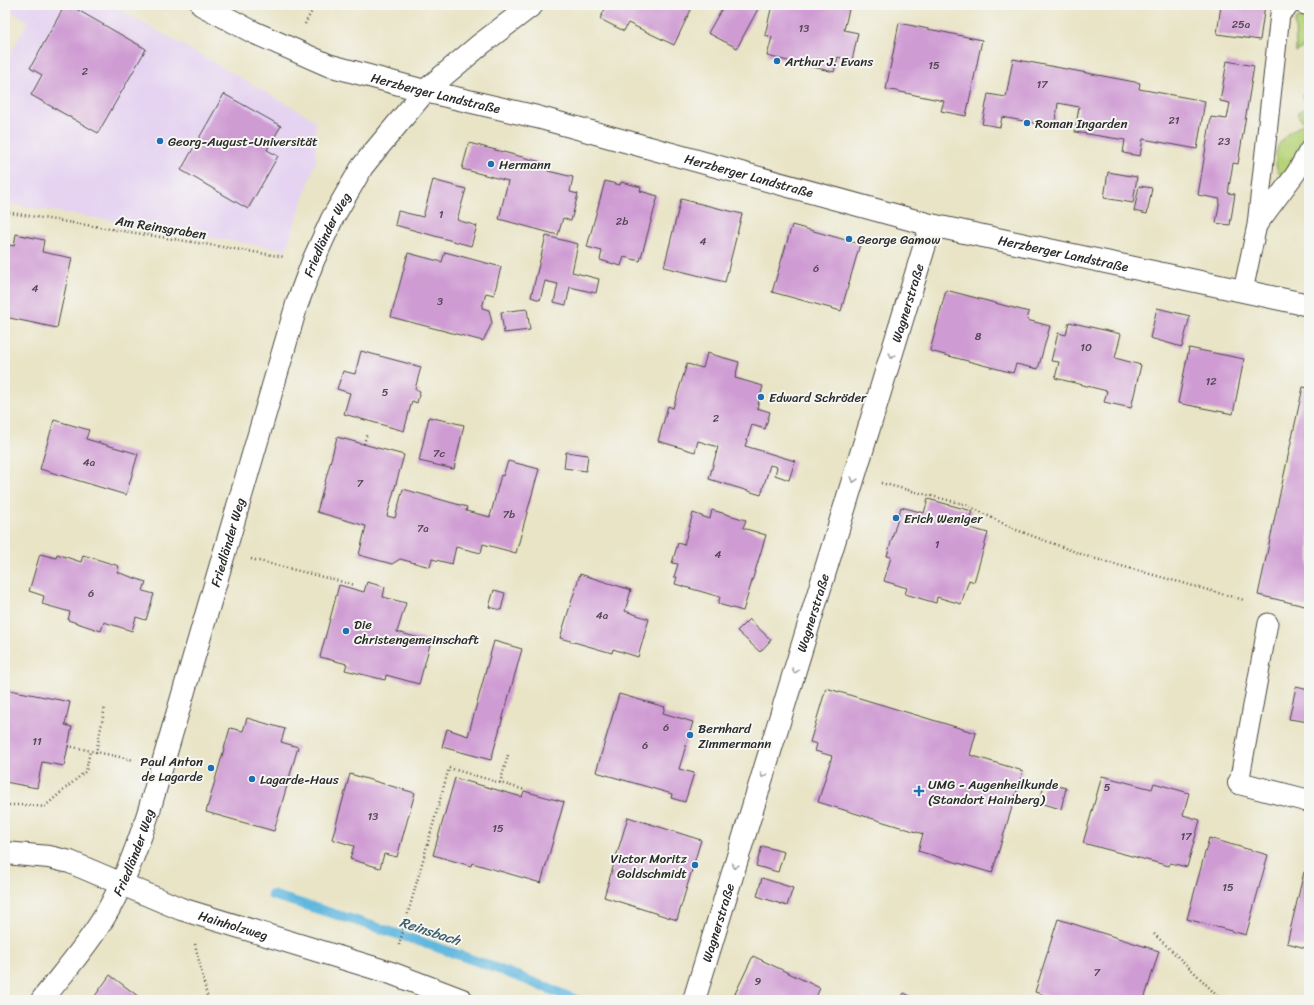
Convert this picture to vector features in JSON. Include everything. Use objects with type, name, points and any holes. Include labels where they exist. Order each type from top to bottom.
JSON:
[{"type":"street","name":"Herzberger Landstraße","points":[[202,5],[253,32],[328,64],[425,91],[536,117],[932,225],[1309,305]]},
{"type":"street","name":"Friedländer Weg","points":[[42,1000],[92,936],[122,884],[140,838],[297,304],[313,261],[332,219],[362,167],[425,91],[481,44],[532,5]]},
{"type":"street","name":"Wagnerstraße","points":[[694,1000],[932,225]]},
{"type":"street","points":[[1239,783],[1309,801]]},
{"type":"street","name":"Hainholzweg","points":[[5,853],[60,859],[181,909],[391,973],[462,1000]]},
{"type":"lane","points":[[1243,291],[1258,225],[1280,14],[1290,5]]},
{"type":"lane","points":[[1258,225],[1296,173],[1309,150]]},
{"type":"lane","points":[[1239,783],[1268,623]]},
{"type":"path","name":"Am Reinsgraben","points":[[5,212],[313,261]]},
{"type":"path","points":[[364,444],[367,433]]},
{"type":"path","points":[[855,476],[923,495],[967,505],[1014,529],[1090,557],[1244,600]]},
{"type":"path","points":[[224,552],[355,585]]},
{"type":"path","points":[[96,753],[105,707]]},
{"type":"path","points":[[68,746],[162,766]]},
{"type":"path","points":[[5,805],[29,805],[44,807],[86,771],[90,751]]},
{"type":"path","points":[[500,783],[508,755]]},
{"type":"path","points":[[400,939],[449,768],[525,790]]},
{"type":"path","points":[[181,909],[192,930],[208,1000]]},
{"type":"path","points":[[1154,934],[1221,1000]]},
{"type":"shaded area","name":"Georg-August-Universität","points":[[5,5],[112,5],[315,120],[316,161],[286,250],[5,203],[5,64],[28,21],[11,12],[5,24]]},
{"type":"green space","points":[[1307,11],[1309,13],[1309,46],[1308,44],[1296,52],[1295,21]]},
{"type":"green space","points":[[1309,90],[1309,129],[1304,143],[1283,177],[1278,172],[1277,168],[1277,148],[1288,134],[1304,123],[1297,113],[1308,106],[1302,95]]},
{"type":"building","points":[[65,5],[69,5],[146,49],[98,133],[31,95],[42,75],[30,68]]},
{"type":"building","points":[[607,5],[693,5],[674,45],[628,23],[624,31],[600,19]]},
{"type":"building","points":[[724,5],[755,5],[759,7],[737,48],[708,33]]},
{"type":"building","points":[[772,5],[850,5],[844,30],[858,33],[852,61],[838,57],[834,72],[767,56],[772,37],[765,35]]},
{"type":"building","points":[[1221,5],[1265,5],[1260,40],[1217,34]]},
{"type":"building","points":[[899,23],[982,40],[966,116],[941,111],[944,101],[886,89]]},
{"type":"building","points":[[1013,59],[1140,83],[1139,89],[1205,101],[1197,149],[1143,139],[1140,156],[1123,153],[1125,140],[1075,132],[1079,107],[1058,103],[1055,127],[1002,117],[1000,127],[982,124],[988,94],[1006,97]]},
{"type":"building","points":[[1227,61],[1254,66],[1238,164],[1233,163],[1228,193],[1235,194],[1230,225],[1216,223],[1220,199],[1198,195],[1211,117],[1227,119],[1230,103],[1220,101]]},
{"type":"building","points":[[224,94],[281,126],[267,150],[278,156],[248,209],[181,170]]},
{"type":"building","points":[[469,143],[549,164],[548,171],[573,177],[570,192],[578,194],[571,221],[563,218],[558,235],[499,219],[508,181],[462,169]]},
{"type":"building","points":[[1108,172],[1137,177],[1133,203],[1104,198]]},
{"type":"building","points":[[433,180],[466,189],[457,220],[477,226],[471,246],[395,225],[398,211],[423,217]]},
{"type":"building","points":[[605,181],[620,185],[621,182],[641,187],[640,191],[658,196],[640,261],[624,257],[621,266],[600,260],[602,251],[587,247]]},
{"type":"building","points":[[1139,186],[1152,188],[1147,214],[1134,211]]},
{"type":"building","points":[[681,199],[742,214],[725,282],[664,267]]},
{"type":"building","points":[[792,225],[860,244],[841,311],[772,292]]},
{"type":"building","points":[[16,234],[44,240],[42,252],[72,258],[57,328],[5,317],[5,244],[14,246]]},
{"type":"building","points":[[546,236],[578,244],[572,272],[599,279],[596,293],[570,287],[566,305],[554,302],[558,284],[545,281],[540,300],[531,297]]},
{"type":"building","points":[[445,252],[501,267],[494,295],[486,293],[482,308],[489,310],[492,323],[483,341],[391,317],[408,253],[442,262]]},
{"type":"building","points":[[946,290],[1029,312],[1027,320],[1050,326],[1038,369],[1016,364],[1013,373],[930,351]]},
{"type":"building","points":[[1157,308],[1190,316],[1182,347],[1150,338]]},
{"type":"building","points":[[527,309],[530,330],[504,333],[501,312]]},
{"type":"building","points":[[1069,322],[1121,334],[1115,358],[1141,365],[1131,408],[1104,402],[1107,391],[1055,378],[1059,362],[1051,361],[1058,333],[1066,335]]},
{"type":"building","points":[[1189,348],[1244,359],[1233,414],[1178,403]]},
{"type":"building","points":[[361,351],[421,367],[415,389],[420,391],[417,403],[412,401],[404,431],[344,414],[350,393],[337,389],[343,371],[355,374]]},
{"type":"building","points":[[707,353],[739,362],[735,378],[763,386],[757,408],[770,412],[765,429],[752,425],[745,446],[795,461],[789,480],[775,475],[777,467],[770,465],[761,495],[709,479],[718,447],[698,441],[695,452],[658,441],[668,406],[673,408],[687,364],[703,368]]},
{"type":"building","points":[[1303,387],[1309,388],[1309,607],[1258,595]]},
{"type":"building","points":[[429,417],[464,425],[454,469],[419,461]]},
{"type":"building","points":[[54,420],[89,430],[86,439],[138,454],[126,495],[40,469]]},
{"type":"building","points":[[337,437],[404,455],[387,516],[395,518],[403,489],[467,507],[466,511],[490,517],[501,475],[503,476],[508,461],[539,469],[516,553],[483,544],[481,553],[456,547],[452,564],[432,559],[430,567],[400,559],[392,564],[359,555],[366,526],[317,512]]},
{"type":"building","points":[[566,452],[588,455],[586,471],[564,468]]},
{"type":"building","points":[[928,499],[972,511],[967,527],[988,533],[974,582],[969,580],[961,604],[937,597],[936,603],[905,594],[907,588],[884,581],[891,557],[887,556],[901,507],[924,513]]},
{"type":"building","points":[[712,510],[746,520],[743,528],[766,535],[743,611],[718,604],[720,597],[675,584],[677,577],[674,577],[678,564],[672,563],[678,543],[684,545],[693,513],[710,519]]},
{"type":"building","points":[[40,554],[56,558],[57,554],[81,562],[83,555],[119,566],[117,572],[146,582],[143,591],[154,594],[146,620],[136,617],[132,631],[104,622],[101,631],[68,620],[70,612],[42,604],[44,596],[29,591]]},
{"type":"building","points":[[580,574],[631,590],[625,611],[649,619],[638,657],[613,649],[612,653],[560,638]]},
{"type":"building","points":[[367,582],[385,587],[383,597],[406,603],[397,632],[431,641],[419,684],[386,675],[385,680],[345,670],[347,664],[320,657],[339,585],[364,592]]},
{"type":"building","points":[[494,590],[505,593],[501,610],[489,607]]},
{"type":"building","points":[[749,619],[771,640],[760,652],[737,631]]},
{"type":"building","points":[[494,641],[522,649],[491,760],[442,747],[447,729],[468,736]]},
{"type":"building","points":[[1296,687],[1309,690],[1309,722],[1289,719]]},
{"type":"building","name":"UMG - Augenheilkunde (Standort Hainberg)","points":[[826,688],[976,733],[970,755],[1023,771],[992,873],[918,851],[923,834],[818,802],[832,756],[815,751],[817,744],[810,742]]},
{"type":"building","points":[[5,689],[70,702],[65,725],[72,727],[64,766],[42,762],[37,788],[5,782]]},
{"type":"building","points":[[619,694],[665,707],[663,713],[693,722],[679,769],[694,773],[685,802],[671,798],[672,794],[596,772]]},
{"type":"building","name":"Lagarde-Haus","points":[[247,718],[285,729],[281,742],[298,747],[274,831],[206,812],[230,728],[243,731]]},
{"type":"building","points":[[350,774],[415,793],[397,857],[384,854],[380,868],[350,859],[354,846],[332,839]]},
{"type":"building","points":[[1102,776],[1152,789],[1154,783],[1189,793],[1183,815],[1200,820],[1187,867],[1170,863],[1169,866],[1083,843]]},
{"type":"building","points":[[455,778],[522,797],[524,791],[564,802],[541,883],[472,863],[471,866],[433,855]]},
{"type":"building","points":[[1045,783],[1066,788],[1061,809],[1039,803]]},
{"type":"building","points":[[628,817],[701,840],[677,920],[604,897]]},
{"type":"building","points":[[1209,838],[1268,855],[1246,935],[1187,919]]},
{"type":"building","points":[[762,846],[784,852],[778,872],[756,866]]},
{"type":"building","points":[[1304,872],[1309,873],[1309,949],[1287,943]]},
{"type":"building","points":[[762,878],[793,888],[787,906],[757,896]]},
{"type":"building","points":[[1058,919],[1159,951],[1144,1000],[1059,1000],[1035,992]]},
{"type":"building","points":[[753,956],[820,988],[815,1000],[732,1000]]},
{"type":"building","points":[[110,975],[143,1000],[92,1000]]},
{"type":"building","points":[[904,993],[918,1000],[900,1000]]},
{"type":"waterway","name":"Reinsbach","points":[[272,895],[426,943],[501,970],[576,1000]]},
{"type":"place","name":"Arthur J. Evans","points":[[777,61]]},
{"type":"place","name":"Roman Ingarden","points":[[1027,123]]},
{"type":"place","name":"Georg-August-Universität","points":[[160,141]]},
{"type":"place","name":"Hermann","points":[[491,164]]},
{"type":"place","name":"George Gamow","points":[[849,239]]},
{"type":"place","name":"Edward Schröder","points":[[761,397]]},
{"type":"place","name":"Erich Weniger","points":[[896,518]]},
{"type":"place","name":"Die Christengemeinschaft","points":[[346,631]]},
{"type":"place","name":"Bernhard Zimmermann","points":[[690,735]]},
{"type":"place","name":"Paul Anton de Lagarde","points":[[211,768]]},
{"type":"place","name":"Lagarde-Haus","points":[[252,779]]},
{"type":"place","name":"UMG - Augenheilkunde (Standort Hainberg)","points":[[919,791]]},
{"type":"place","name":"Victor Moritz Goldschmidt","points":[[695,865]]}]
